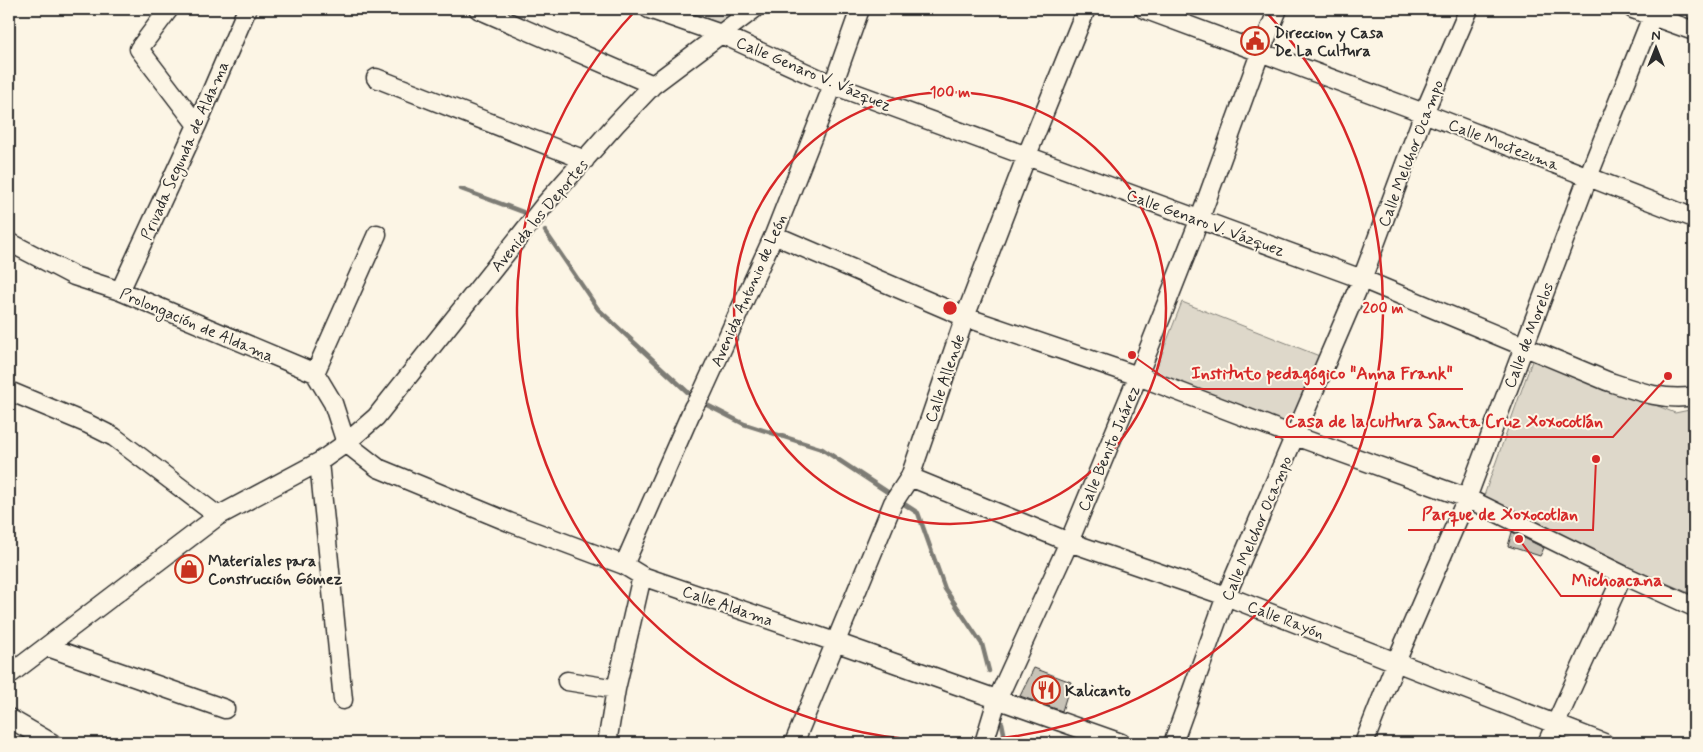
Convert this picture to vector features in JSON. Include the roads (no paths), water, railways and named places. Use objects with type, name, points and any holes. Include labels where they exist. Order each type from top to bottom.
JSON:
[{"type":"street","points":[[169,9],[139,49],[197,125]]},
{"type":"street","name":"Privada Segunda de Aldama","points":[[120,291],[197,125],[247,9]]},
{"type":"street","points":[[478,9],[653,84]]},
{"type":"street","name":"Calle Genaro V. Vázquez","points":[[649,9],[721,34],[832,85],[1362,279],[1607,381],[1637,391],[1680,399],[1694,396]]},
{"type":"street","name":"Avenida los Deportes","points":[[9,675],[218,516],[319,462],[346,443],[376,417],[546,203],[653,84],[754,9]]},
{"type":"street","name":"Avenida Antonio de León","points":[[624,565],[693,408],[702,393],[774,235],[860,9]]},
{"type":"street","name":"Calle Allende","points":[[794,743],[893,502],[907,482],[965,317],[1027,155],[1086,9]]},
{"type":"street","name":"Calle Moctezuma","points":[[1144,9],[1424,113],[1694,218]]},
{"type":"street","name":"Calle Benito Juárez","points":[[984,743],[997,700],[1068,542],[1138,376],[1200,221],[1260,53],[1278,9]]},
{"type":"street","name":"Calle Melchor Ocampo","points":[[1172,743],[1226,596],[1362,279],[1424,113],[1469,9]]},
{"type":"street","points":[[1633,9],[1653,12],[1694,31]]},
{"type":"street","name":"Calle de Morelos","points":[[1364,743],[1396,662],[1467,498],[1588,177],[1653,12]]},
{"type":"street","points":[[376,78],[585,160]]},
{"type":"street","points":[[346,443],[333,403],[315,373],[377,234]]},
{"type":"street","points":[[774,235],[965,317],[1138,376],[1295,436],[1467,498],[1694,608]]},
{"type":"street","name":"Prolongación de Aldama","points":[[9,242],[74,276],[120,291],[315,373]]},
{"type":"street","points":[[9,391],[114,437],[218,516]]},
{"type":"street","name":"Calle Aldama","points":[[346,443],[378,468],[509,522],[624,565],[642,576],[1121,743]]},
{"type":"street","points":[[319,462],[343,700]]},
{"type":"street","name":"Calle Rayón","points":[[907,482],[1068,542],[1226,596],[1604,743]]},
{"type":"street","points":[[1547,743],[1623,575]]},
{"type":"street","points":[[607,743],[616,689],[642,576]]},
{"type":"street","points":[[48,646],[225,709]]},
{"type":"street","points":[[567,681],[616,689]]},
{"type":"street","points":[[9,718],[52,743]]},
{"type":"waterway","points":[[461,189],[523,212]]},
{"type":"waterway","points":[[545,231],[598,309],[694,398]]},
{"type":"waterway","points":[[701,402],[744,424],[822,449],[892,495]]},
{"type":"waterway","points":[[898,500],[918,513],[945,589],[982,644],[989,671]]},
{"type":"waterway","points":[[1002,723],[1006,743]]},
{"type":"place","name":"Direccion y Casa De La Cultura","points":[[1255,41]]},
{"type":"place","name":"Instituto pedagógico \"Anna Frank\"","points":[[1132,355]]},
{"type":"place","name":"Casa de la cultura Santa Cruz Xoxocotlán","points":[[1668,376]]},
{"type":"place","name":"Parque de Xoxocotlan","points":[[1596,459]]},
{"type":"place","name":"Michoacana","points":[[1519,539]]},
{"type":"place","name":"Materiales para Construcción Gómez","points":[[189,569]]},
{"type":"place","name":"Kalicanto","points":[[1046,690]]}]
